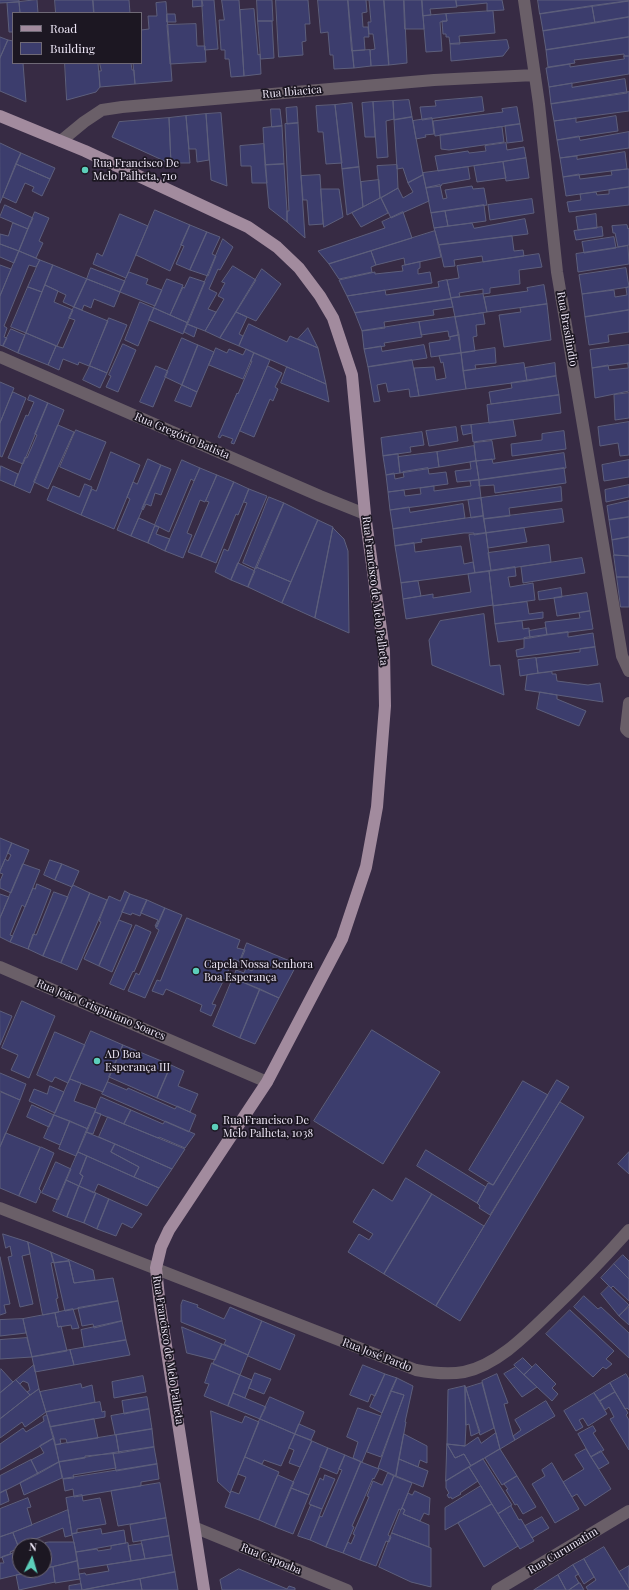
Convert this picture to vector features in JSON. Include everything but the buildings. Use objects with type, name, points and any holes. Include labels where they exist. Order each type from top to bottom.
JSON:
[{"type":"main road","name":"Rua Francisco de Melo Palheta","points":[[0,116],[61,141],[248,226],[277,247],[299,268],[320,296],[333,318],[352,376],[365,514],[384,651],[385,706],[377,807],[366,866],[342,939],[267,1082],[169,1230],[161,1247],[156,1268],[160,1307],[196,1528],[204,1590]]},
{"type":"street","name":"Rua Brasilindio","points":[[524,0],[539,104],[557,272],[622,656],[629,671]]},
{"type":"street","name":"Rua Ibiacica","points":[[61,141],[84,122],[102,110],[122,107],[434,80],[534,75]]},
{"type":"street","name":"Rua Gregório Batista","points":[[0,357],[365,514]]},
{"type":"street","points":[[628,730],[629,703]]},
{"type":"street","name":"Rua João Crispiniano Soares","points":[[0,967],[267,1082]]},
{"type":"street","name":"Rua José Pardo","points":[[0,1208],[416,1370],[441,1374],[464,1372],[487,1364],[524,1337],[597,1266],[629,1230]]},
{"type":"street","name":"Rua Curumatim","points":[[497,1590],[629,1511]]},
{"type":"street","name":"Rua Capoaba","points":[[196,1528],[347,1590]]},
{"type":"place","name":"Rua Francisco De Melo Palheta, 710","points":[[85,170]]},
{"type":"place","name":"Capela Nossa Senhora Boa Esperança","points":[[196,971]]},
{"type":"place","name":"AD Boa Esperança III","points":[[97,1061]]},
{"type":"place","name":"Rua Francisco De Melo Palheta, 1038","points":[[215,1127]]}]
